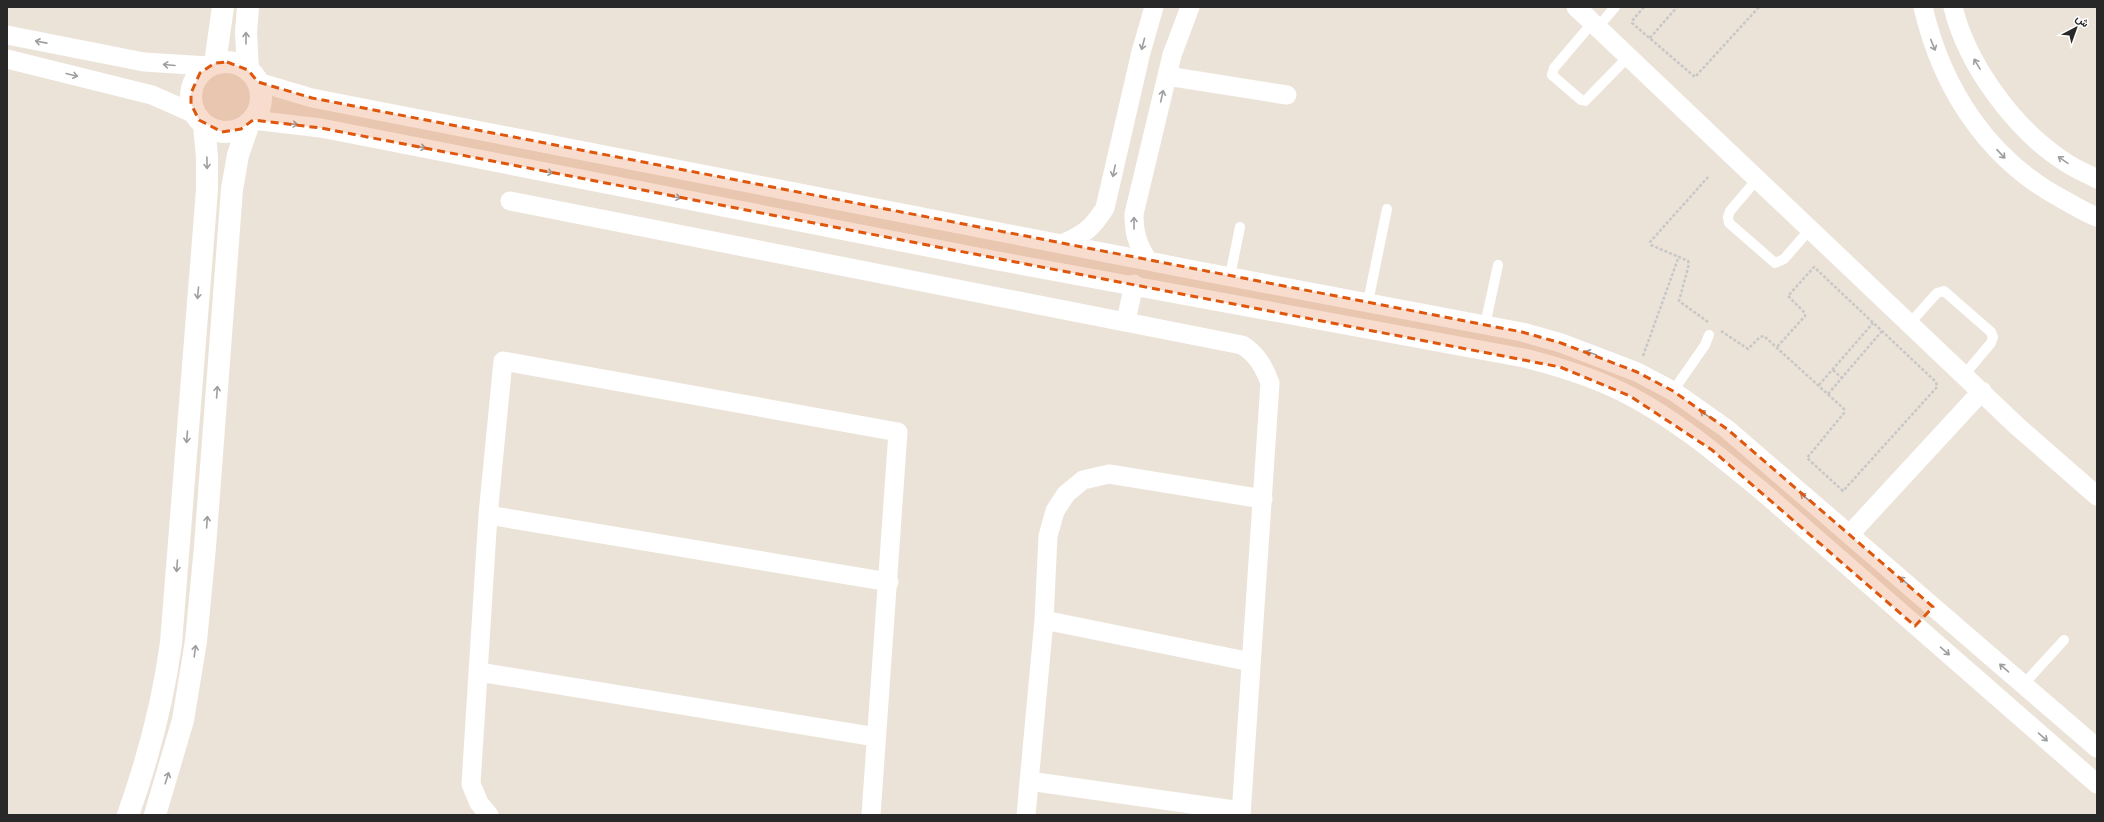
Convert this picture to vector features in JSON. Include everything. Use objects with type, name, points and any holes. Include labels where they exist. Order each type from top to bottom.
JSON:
[{"type":"street","points":[[128,815],[150,751],[171,643],[207,190],[207,158],[200,119],[191,104],[191,93],[194,82],[200,73],[211,65],[222,7]]},
{"type":"street","points":[[155,815],[183,720],[195,647],[206,547],[232,189],[238,155],[251,121],[261,101],[253,76],[246,32],[248,7]]},
{"type":"street","points":[[1064,243],[1081,236],[1095,224],[1105,208],[1140,52],[1154,7]]},
{"type":"street","points":[[1147,259],[1139,246],[1134,231],[1134,214],[1178,35],[1190,7]]},
{"type":"street","points":[[1576,7],[1811,228],[1964,375],[2097,496]]},
{"type":"street","points":[[1923,7],[1930,36],[1946,77],[1967,115],[2003,156],[2046,190],[2097,217]]},
{"type":"street","points":[[1953,7],[1970,53],[1994,92],[2026,131],[2064,162],[2097,179]]},
{"type":"street","points":[[7,35],[144,62],[211,65],[227,62],[238,64],[253,76],[312,98],[1147,259],[1194,270],[1522,332],[1561,343],[1637,372],[1673,391],[1727,429],[2097,748]]},
{"type":"street","points":[[7,59],[152,95],[200,119],[213,130],[227,132],[241,129],[251,121],[321,128],[998,260],[1134,284],[1524,358],[1560,367],[1596,380],[1630,396],[1662,415],[1712,450],[1763,492],[2097,784]]},
{"type":"street","points":[[1167,76],[1287,94]]},
{"type":"street","points":[[510,201],[1126,321],[1242,345],[1252,351],[1259,360],[1270,383],[1241,813],[1029,780]]},
{"type":"street","points":[[998,260],[1003,232]]},
{"type":"street","points":[[1190,295],[1194,270]]},
{"type":"street","points":[[1126,321],[1134,284]]},
{"type":"street","points":[[489,815],[480,803],[471,784],[488,515],[503,361],[898,432],[871,815]]},
{"type":"street","points":[[1850,534],[1982,391]]},
{"type":"street","points":[[1026,815],[1044,620],[1048,536],[1055,510],[1066,494],[1082,480],[1110,474],[1263,499]]},
{"type":"street","points":[[1763,492],[1780,475]]},
{"type":"street","points":[[488,515],[888,582]]},
{"type":"street","points":[[1916,626],[1933,607]]},
{"type":"street","points":[[1044,620],[1252,662]]},
{"type":"street","points":[[479,672],[876,737]]},
{"type":"lane","points":[[1615,7],[1595,25],[1554,68],[1552,75],[1581,100],[1585,101],[1628,56]]},
{"type":"lane","points":[[1758,178],[1728,214],[1729,223],[1775,263],[1784,260],[1811,228]]},
{"type":"lane","points":[[1368,302],[1387,209]]},
{"type":"lane","points":[[1230,276],[1240,227]]},
{"type":"lane","points":[[1485,325],[1498,265]]},
{"type":"lane","points":[[1910,323],[1939,292],[1944,291],[1991,332],[1993,337],[1991,343],[1964,375]]},
{"type":"lane","points":[[1673,391],[1705,346],[1712,331]]},
{"type":"lane","points":[[2023,685],[2064,640]]},
{"type":"path","points":[[1643,7],[1632,22],[1696,77],[1759,7]]},
{"type":"path","points":[[1650,38],[1677,7]]},
{"type":"path","points":[[1710,176],[1650,242],[1651,245],[1679,256],[1686,260],[1689,264],[1678,301],[1710,323]]},
{"type":"path","points":[[1637,372],[1679,256]]},
{"type":"path","points":[[1712,331],[1748,349],[1763,335],[1843,408],[1845,412],[1807,458],[1843,491],[1937,387],[1936,382],[1814,267],[1788,296],[1805,313],[1805,316],[1777,347]]},
{"type":"path","points":[[1819,385],[1873,322]]},
{"type":"path","points":[[1828,394],[1882,331]]},
{"type":"path","points":[[1832,370],[1842,378]]},
{"type":"highlighted area","points":[[227,62],[248,70],[258,82],[312,98],[1522,332],[1561,343],[1637,372],[1673,391],[1727,429],[1933,607],[1915,626],[1712,450],[1630,396],[1560,367],[321,128],[253,120],[241,129],[222,132],[199,120],[191,104],[191,93],[200,73],[215,63]]}]
